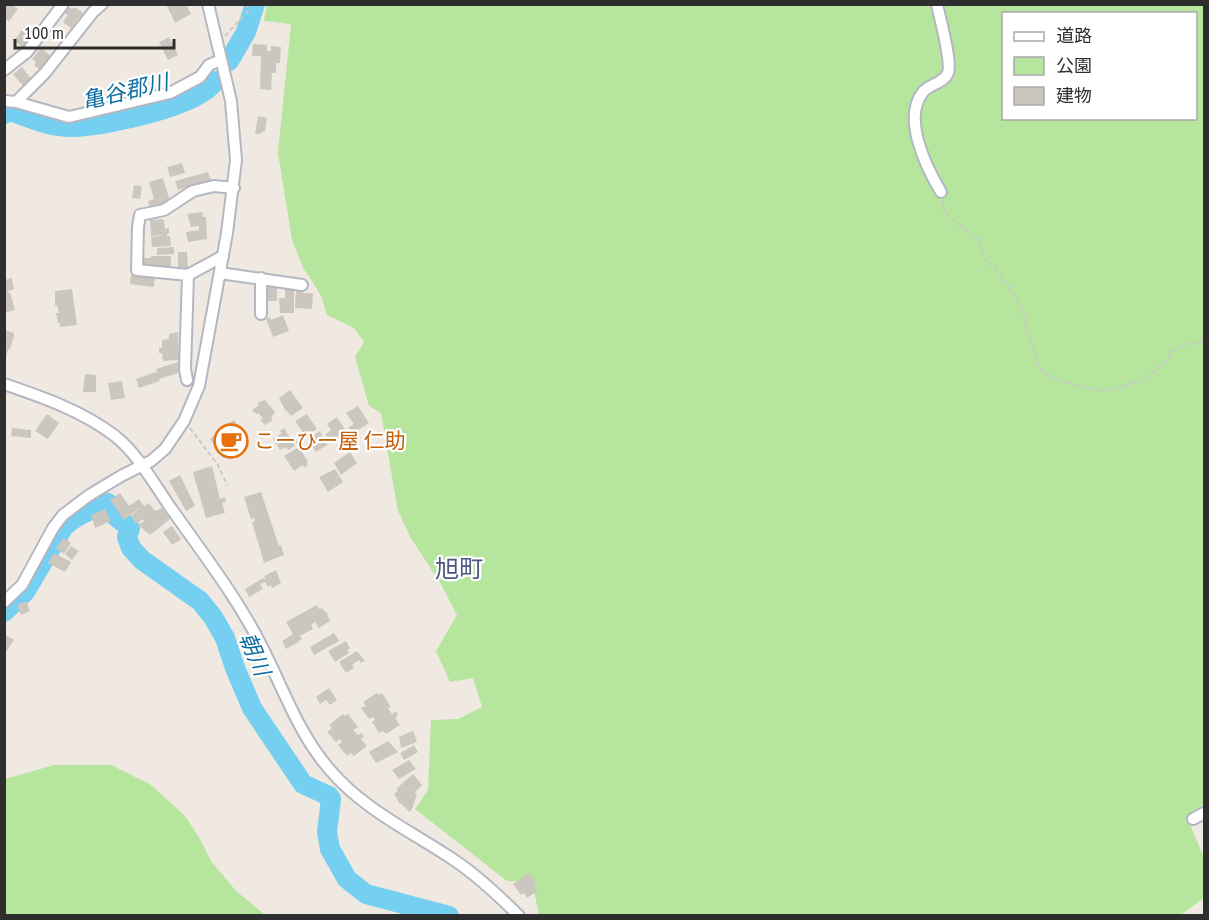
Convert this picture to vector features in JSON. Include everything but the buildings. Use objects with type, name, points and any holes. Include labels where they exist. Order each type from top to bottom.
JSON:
[{"type":"street","points":[[4,70],[27,52],[63,4]]},
{"type":"street","points":[[10,101],[45,73],[93,12],[102,4]]},
{"type":"street","points":[[4,602],[22,585],[53,528],[63,515],[88,496],[121,476],[142,467],[165,449],[184,421],[202,375],[234,188],[234,129],[231,101],[208,4]]},
{"type":"street","points":[[937,4],[950,61],[948,74],[942,80],[927,87],[916,104],[915,110],[916,130],[922,152],[940,192]]},
{"type":"street","points":[[10,101],[69,117],[170,93],[200,77],[209,65],[221,60]]},
{"type":"street","points":[[223,255],[188,275],[138,270],[138,227],[140,215],[164,210],[193,191],[214,186],[234,188]]},
{"type":"street","points":[[220,273],[302,285]]},
{"type":"street","points":[[187,380],[184,369],[188,275]]},
{"type":"street","points":[[261,278],[261,314]]},
{"type":"street","points":[[4,384],[47,399],[100,427],[122,443],[142,467],[246,620],[262,646],[301,731],[331,772],[363,802],[482,880],[519,915]]},
{"type":"street","points":[[1193,819],[1204,813]]},
{"type":"path","points":[[217,45],[248,11],[248,4]]},
{"type":"path","points":[[940,192],[944,212],[978,241],[984,259],[999,272],[1023,309],[1026,329],[1039,368],[1044,373],[1067,383],[1096,390],[1110,390],[1141,381],[1161,366],[1174,350],[1204,341]]},
{"type":"path","points":[[184,421],[218,465],[227,485]]},
{"type":"green space","points":[[267,4],[1204,5],[1204,809],[1187,817],[1204,858],[1204,898],[1179,916],[539,915],[532,882],[507,881],[415,809],[428,790],[431,720],[458,719],[482,707],[473,678],[450,682],[436,651],[457,615],[442,586],[411,538],[398,511],[381,413],[369,406],[355,357],[364,342],[354,328],[327,315],[321,296],[303,267],[292,240],[278,153],[291,24],[264,21]]},
{"type":"green space","points":[[54,765],[111,765],[151,785],[185,816],[211,861],[236,891],[265,915],[5,915],[5,779]]},
{"type":"waterway","name":"亀谷郡川","points":[[229,61],[246,32],[255,4]]},
{"type":"waterway","name":"亀谷郡川","points":[[4,114],[10,111],[57,126],[87,126],[127,119],[171,107],[206,90],[215,81]]},
{"type":"waterway","name":"朝川","points":[[4,612],[25,592],[63,528],[78,516],[108,503],[114,515],[130,528],[127,537],[131,548],[142,560],[200,601],[213,617],[225,638],[252,708],[303,784],[331,799],[327,832],[330,849],[347,879],[366,894],[449,916]]},
{"type":"place","name":"こーひー屋 仁助","points":[[231,441]]},
{"type":"district","name":"旭町","points":[[459,569]]}]
